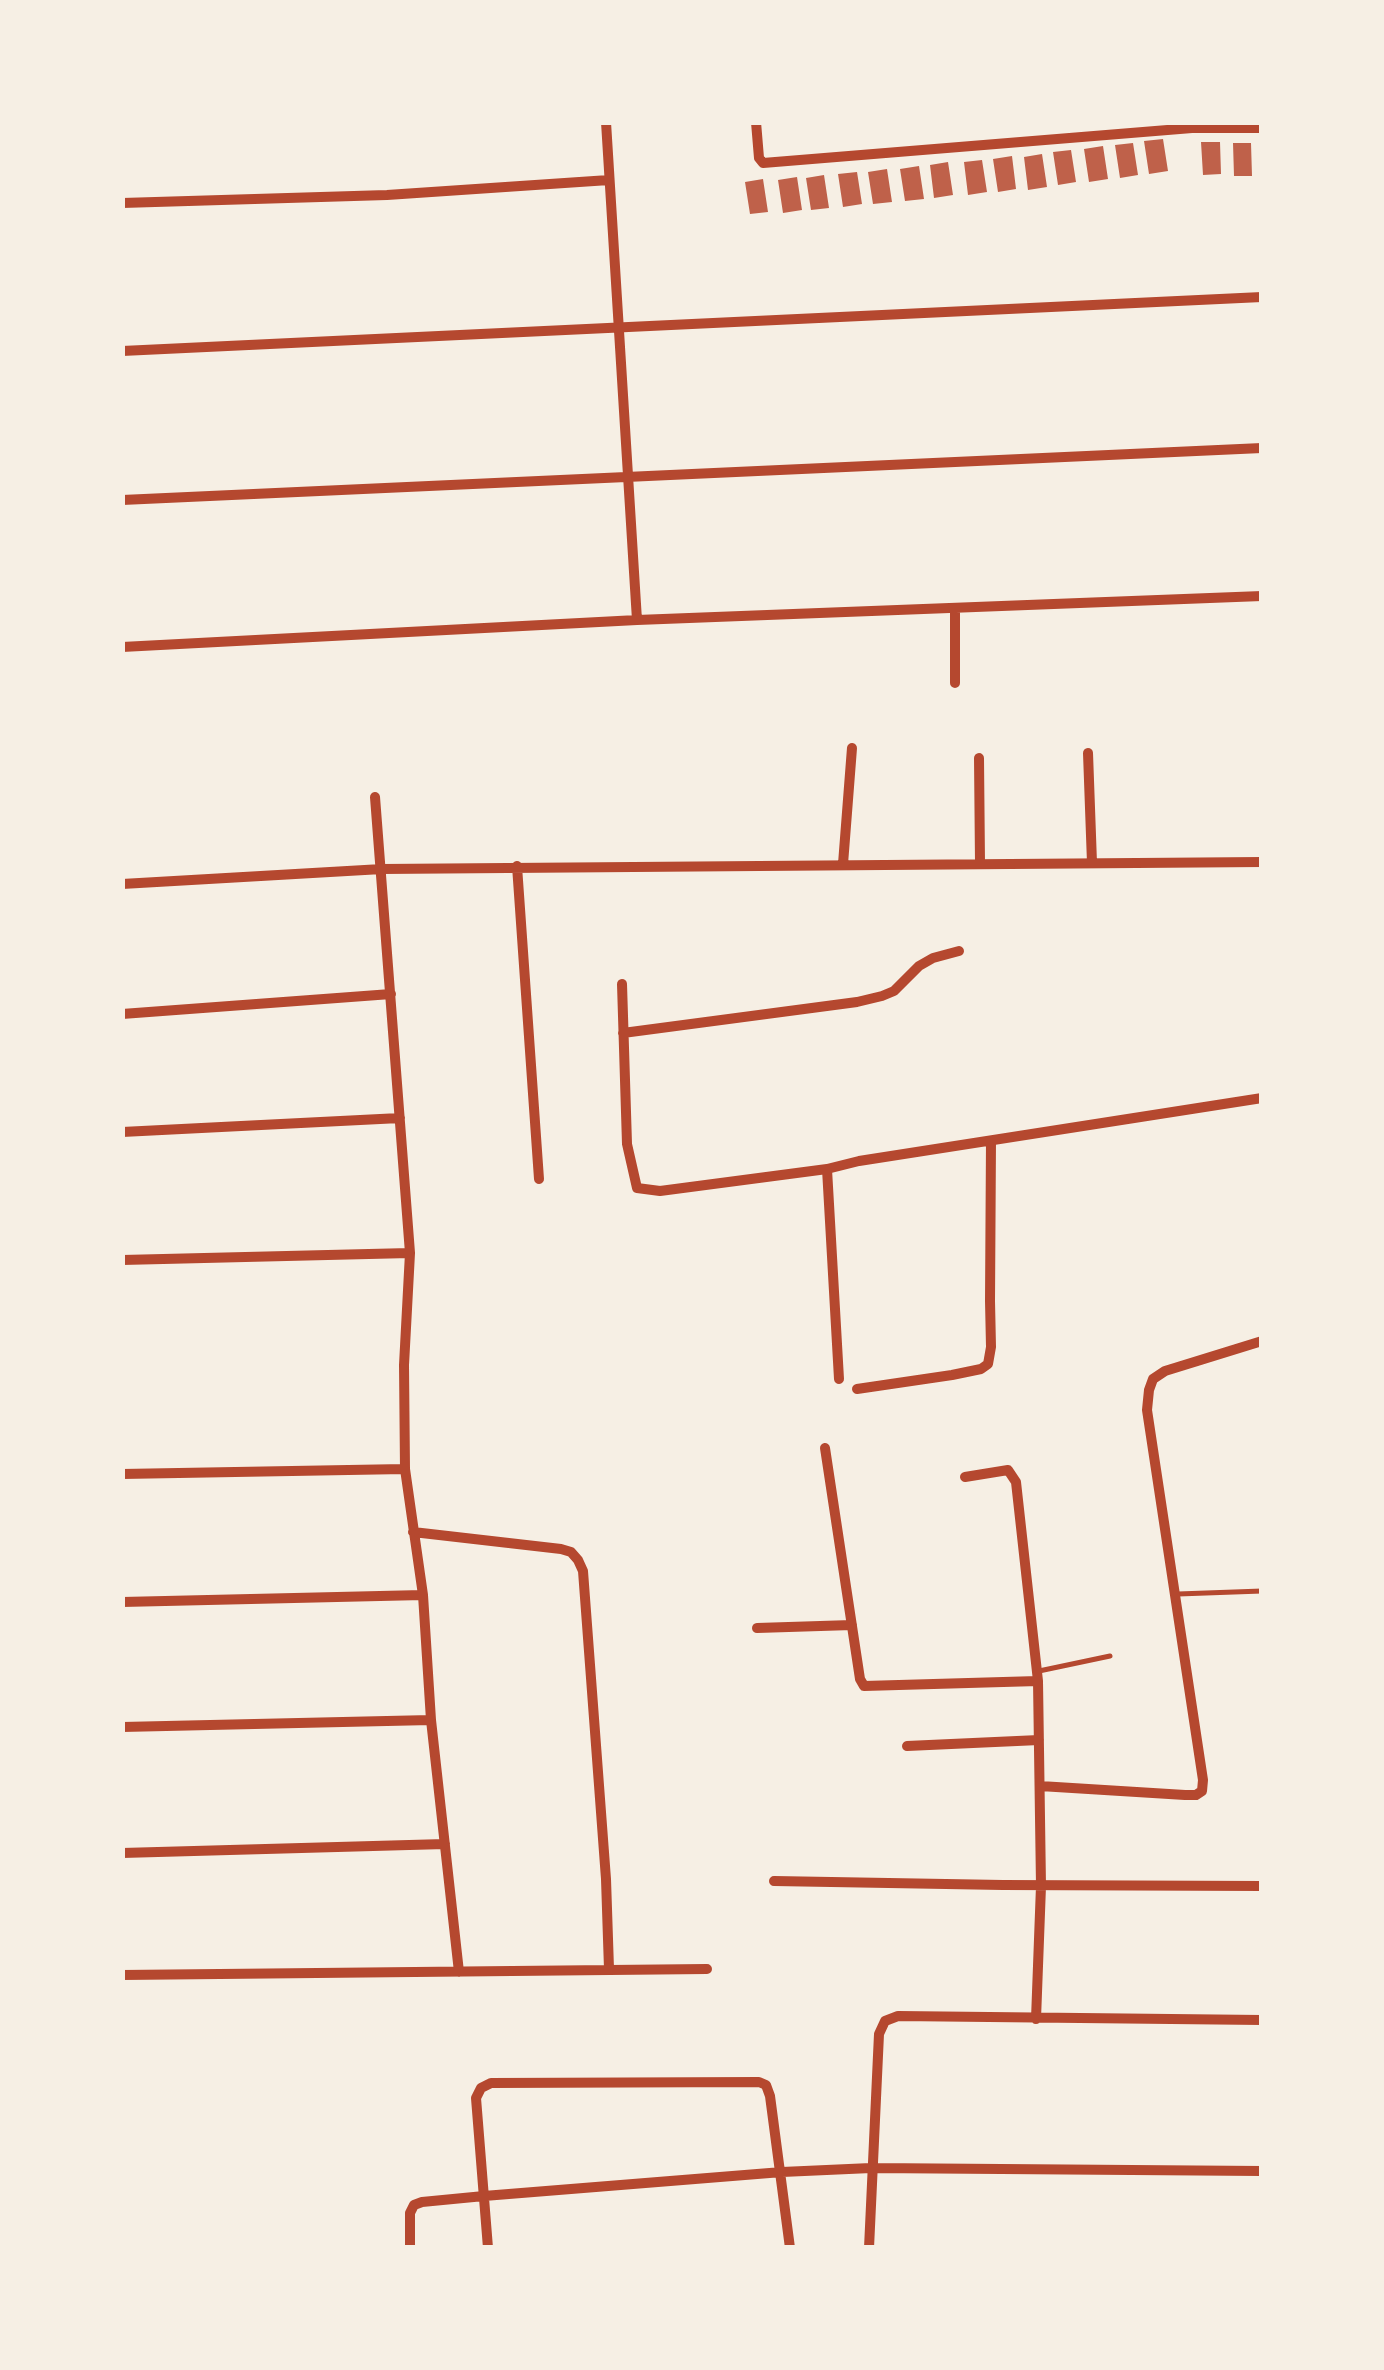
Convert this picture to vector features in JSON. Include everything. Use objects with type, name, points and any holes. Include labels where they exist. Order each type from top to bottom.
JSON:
[{"type":"street","points":[[606,122],[637,620]]},
{"type":"street","points":[[756,122],[759,158],[763,163],[1192,126],[1262,128]]},
{"type":"street","points":[[122,203],[387,195],[609,180]]},
{"type":"street","points":[[122,352],[1262,297]]},
{"type":"street","points":[[122,500],[1262,448]]},
{"type":"street","points":[[122,647],[637,620],[1262,596]]},
{"type":"street","points":[[955,608],[955,683]]},
{"type":"street","points":[[843,864],[852,748]]},
{"type":"street","points":[[1088,753],[1092,862]]},
{"type":"street","points":[[979,758],[980,863]]},
{"type":"street","points":[[375,797],[410,1253],[404,1364],[406,1469],[423,1595],[431,1720],[458,1972]]},
{"type":"street","points":[[122,884],[382,868],[1262,862]]},
{"type":"street","points":[[516,866],[539,1178]]},
{"type":"street","points":[[624,1033],[858,1002],[894,992],[919,966],[959,951]]},
{"type":"street","points":[[622,984],[627,1144],[638,1188],[645,1191],[827,1169],[1262,1098]]},
{"type":"street","points":[[122,1014],[391,994]]},
{"type":"street","points":[[122,1132],[400,1118]]},
{"type":"street","points":[[857,1389],[980,1370],[988,1364],[992,1347],[990,1141]]},
{"type":"street","points":[[827,1169],[839,1379]]},
{"type":"street","points":[[122,1260],[410,1253]]},
{"type":"street","points":[[1040,1786],[1184,1796],[1202,1791],[1204,1780],[1147,1410],[1149,1390],[1153,1379],[1165,1370],[1262,1341]]},
{"type":"street","points":[[825,1448],[864,1686],[1037,1677]]},
{"type":"street","points":[[122,1474],[406,1469]]},
{"type":"street","points":[[964,1476],[1008,1470],[1016,1482],[1037,1677],[1041,1886],[1036,2019]]},
{"type":"street","points":[[413,1532],[560,1549],[572,1552],[583,1571],[609,1968]]},
{"type":"street","points":[[122,1602],[423,1595]]},
{"type":"street","points":[[756,1628],[852,1625]]},
{"type":"street","points":[[122,1727],[431,1720]]},
{"type":"street","points":[[907,1746],[1039,1740]]},
{"type":"street","points":[[122,1852],[445,1844]]},
{"type":"street","points":[[774,1881],[1262,1886]]},
{"type":"street","points":[[122,1975],[707,1969]]},
{"type":"street","points":[[869,2248],[879,2034],[885,2021],[898,2016],[1262,2020]]},
{"type":"street","points":[[488,2248],[476,2098],[481,2088],[491,2084],[758,2082],[766,2085],[770,2096],[790,2248]]},
{"type":"street","points":[[410,2248],[410,2212],[414,2205],[484,2196],[871,2168],[1262,2171]]},
{"type":"lane","points":[[1175,1594],[1262,1591]]},
{"type":"lane","points":[[1037,1677],[1110,1656]]},
{"type":"building","points":[[1163,139],[1168,171],[1149,174],[1144,141]]},
{"type":"building","points":[[1201,142],[1220,142],[1221,174],[1203,175]]},
{"type":"building","points":[[1133,143],[1138,175],[1120,178],[1115,145]]},
{"type":"building","points":[[1233,143],[1251,143],[1252,176],[1234,176]]},
{"type":"building","points":[[1103,146],[1108,179],[1089,182],[1084,149]]},
{"type":"building","points":[[1071,150],[1076,182],[1058,185],[1053,152]]},
{"type":"building","points":[[1042,154],[1047,187],[1028,190],[1024,157]]},
{"type":"building","points":[[1012,156],[1016,189],[998,192],[993,159]]},
{"type":"building","points":[[982,160],[987,192],[968,195],[964,162]]},
{"type":"building","points":[[948,162],[953,195],[934,198],[930,165]]},
{"type":"building","points":[[919,166],[924,199],[905,201],[900,169]]},
{"type":"building","points":[[887,169],[892,202],[873,204],[868,172]]},
{"type":"building","points":[[857,172],[862,204],[843,207],[838,174]]},
{"type":"building","points":[[824,175],[829,208],[811,210],[806,178]]},
{"type":"building","points":[[797,177],[802,210],[783,213],[778,180]]},
{"type":"building","points":[[763,179],[768,212],[750,214],[745,182]]}]
